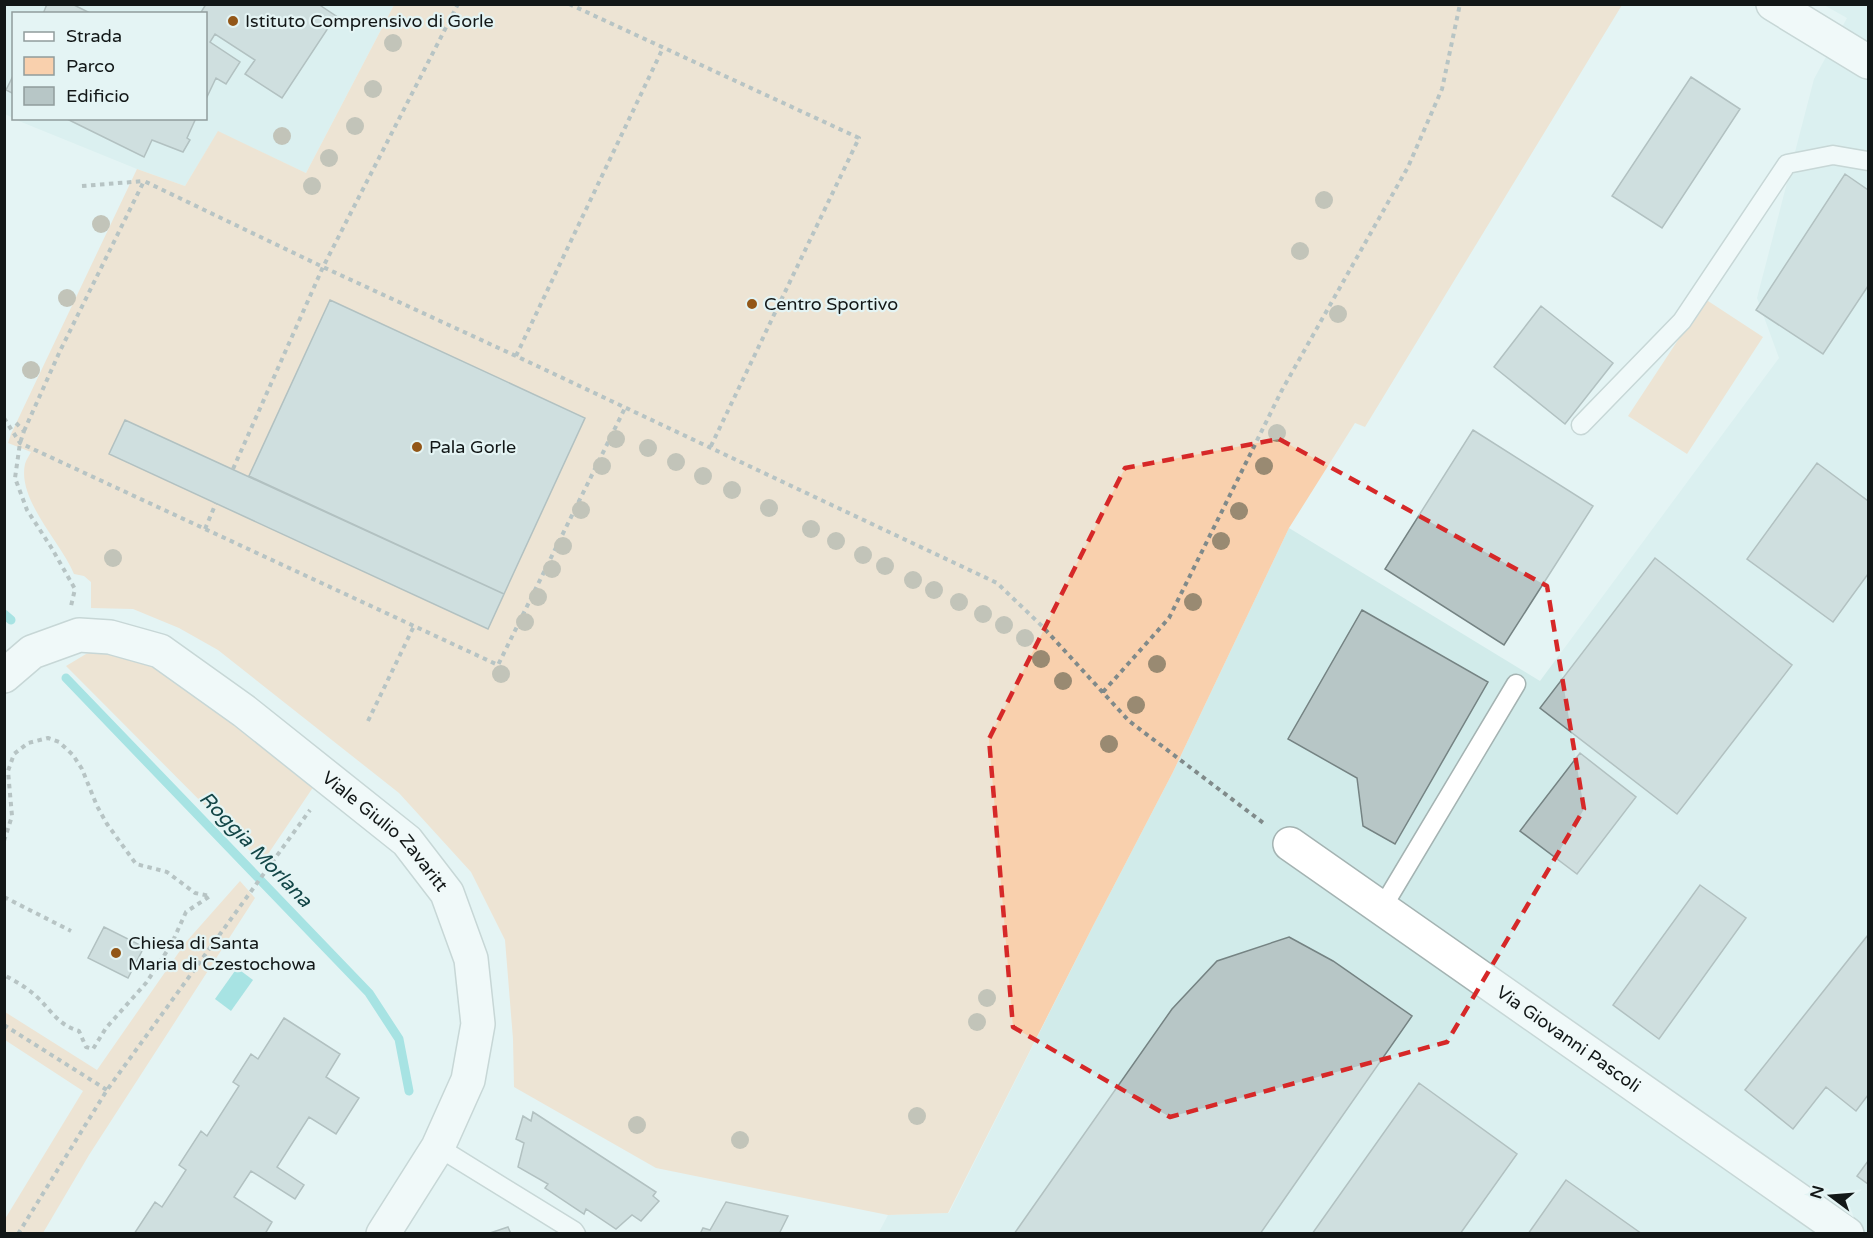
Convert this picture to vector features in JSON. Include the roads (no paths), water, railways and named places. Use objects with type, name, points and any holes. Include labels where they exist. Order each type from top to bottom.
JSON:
[{"type":"street","points":[[1773,4],[1869,62]]},
{"type":"street","name":"Viale Giulio Zavaritt","points":[[4,676],[32,652],[79,635],[110,638],[160,651],[244,711],[407,841],[447,893],[471,959],[478,1023],[468,1080],[438,1148],[383,1233]]},
{"type":"street","name":"Via Giovanni Pascoli","points":[[1290,844],[1847,1233]]},
{"type":"lane","points":[[1581,425],[1682,321],[1787,164],[1833,155],[1869,161]]},
{"type":"lane","points":[[1382,908],[1516,684]]},
{"type":"lane","points":[[438,1148],[576,1233]]},
{"type":"water","points":[[237,968],[253,980],[231,1011],[215,999]]},
{"type":"waterway","name":"Roggia Morlana","points":[[4,614],[11,620]]},
{"type":"waterway","name":"Roggia Morlana","points":[[66,678],[369,993],[399,1039],[409,1091]]},
{"type":"place","name":"Istituto Comprensivo di Gorle","points":[[233,21]]},
{"type":"place","name":"Centro Sportivo","points":[[752,304]]},
{"type":"place","name":"Pala Gorle","points":[[417,447]]},
{"type":"place","name":"Chiesa di Santa Maria di Czestochowa","points":[[116,953]]}]
